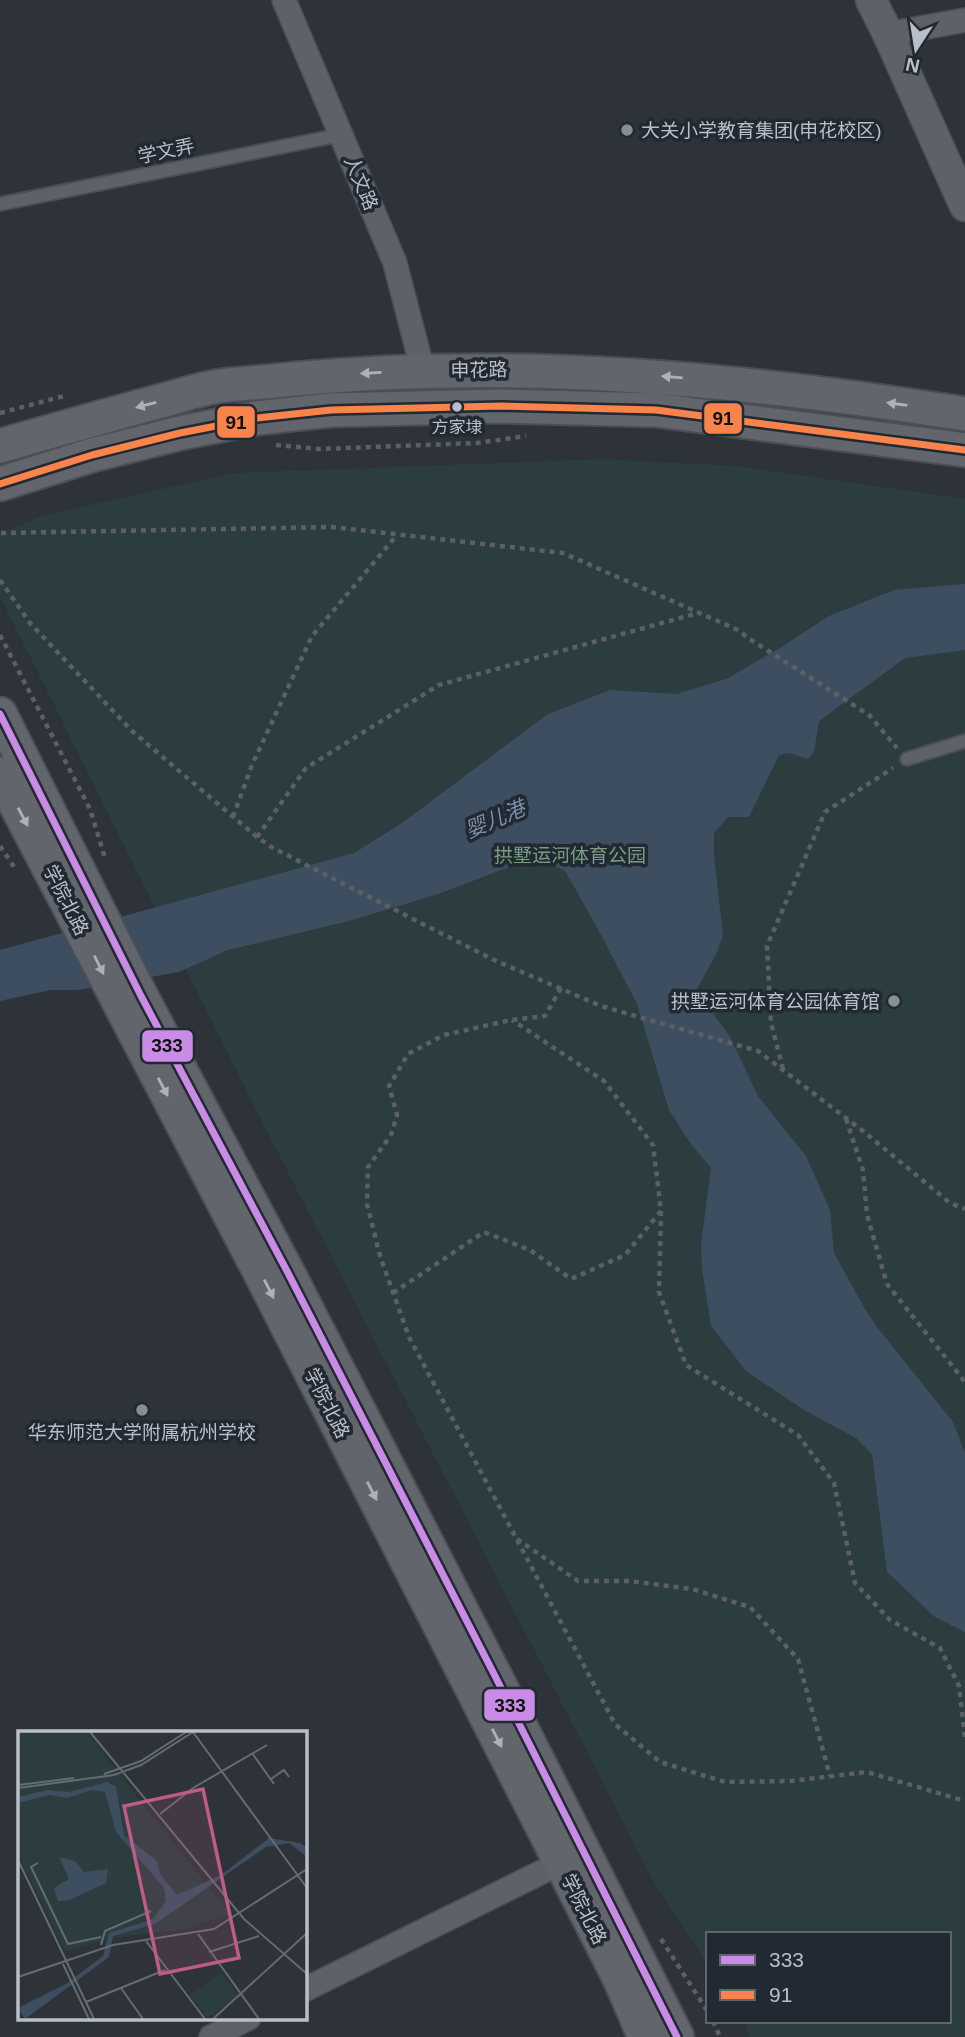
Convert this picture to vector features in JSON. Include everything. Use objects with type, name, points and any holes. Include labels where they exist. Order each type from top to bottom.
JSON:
[{"type":"main road","name":"申花路","points":[[0,446],[218,387],[351,374],[424,371],[504,369],[665,377],[765,386],[965,414]]},
{"type":"main road","name":"申花路","points":[[0,484],[92,455],[180,433],[257,418],[331,410],[502,406],[656,410],[965,450]]},
{"type":"main road","name":"学院北路","points":[[0,714],[98,906],[130,1000],[263,1278],[619,1977],[645,2037]]},
{"type":"main road","name":"学院北路","points":[[0,774],[47,861],[130,1000],[314,1322],[677,2037]]},
{"type":"street","name":"人文路","points":[[284,0],[395,263],[424,371]]},
{"type":"street","points":[[871,0],[965,206]]},
{"type":"street","points":[[888,34],[965,20]]},
{"type":"street","points":[[306,1989],[560,1863]]},
{"type":"street","points":[[211,2037],[245,2020]]},
{"type":"lane","name":"学文弄","points":[[0,204],[340,135]]},
{"type":"lane","points":[[906,759],[965,741]]},
{"type":"path","points":[[266,444],[320,449],[477,443],[530,436]]},
{"type":"path","points":[[1,533],[332,527],[563,553],[738,630],[869,715],[906,759],[825,812],[768,946],[771,1023],[783,1071]]},
{"type":"path","points":[[233,817],[252,765],[312,636],[398,535]]},
{"type":"path","points":[[0,580],[30,624],[132,731],[273,848],[494,960],[601,1006],[758,1051],[950,1203],[965,1209]]},
{"type":"path","points":[[257,837],[306,768],[439,685],[699,613]]},
{"type":"path","points":[[0,635],[90,809],[106,860]]},
{"type":"path","points":[[561,988],[545,1016],[512,1020],[444,1035],[408,1054],[389,1086],[397,1115],[391,1135],[368,1167],[367,1204],[380,1255],[409,1337],[615,1724],[660,1762],[725,1782],[791,1781],[867,1772],[965,1801]]},
{"type":"path","points":[[512,1020],[604,1081],[653,1145],[661,1211],[659,1292],[686,1364],[798,1435],[834,1483],[855,1583],[890,1620],[940,1648],[959,1686],[965,1738]]},
{"type":"path","points":[[846,1119],[863,1170],[867,1215],[887,1284],[965,1382]]},
{"type":"path","points":[[394,1293],[484,1232],[530,1250],[571,1279],[625,1255],[661,1211]]},
{"type":"path","points":[[516,1539],[578,1581],[629,1581],[692,1590],[750,1607],[798,1658],[830,1776]]},
{"type":"green space","name":"拱墅运河体育公园","points":[[603,459],[736,466],[965,499],[965,2037],[750,2037],[745,2023],[951,2023],[951,1932],[706,1932],[706,1962],[654,1882],[262,1122],[0,597],[0,534],[41,516],[234,473]]},
{"type":"water","name":"婴儿港","points":[[965,584],[965,650],[905,658],[819,721],[814,752],[808,759],[790,753],[779,755],[749,817],[728,817],[714,833],[723,936],[696,991],[729,1035],[758,1096],[806,1156],[830,1210],[834,1253],[865,1309],[953,1422],[965,1453],[965,1632],[935,1617],[887,1572],[872,1454],[856,1438],[804,1410],[746,1371],[711,1326],[701,1244],[711,1168],[691,1144],[669,1110],[637,1004],[565,871],[536,857],[438,894],[349,921],[228,950],[179,972],[78,990],[50,990],[0,1001],[0,950],[354,853],[402,823],[548,714],[610,690],[676,694],[726,679],[829,616],[894,590]]},
{"type":"transit line","name":"91","points":[[0,484],[92,455],[180,433],[257,418],[331,410],[502,406],[656,410],[965,450]]},
{"type":"transit line","name":"333","points":[[0,714],[141,996],[288,1273],[677,2037]]},
{"type":"place","name":"大关小学教育集团(申花校区)","points":[[627,130]]},
{"type":"place","name":"方家埭","points":[[457,407]]},
{"type":"place","name":"拱墅运河体育公园体育馆","points":[[894,1001]]},
{"type":"place","name":"华东师范大学附属杭州学校","points":[[142,1410]]}]
